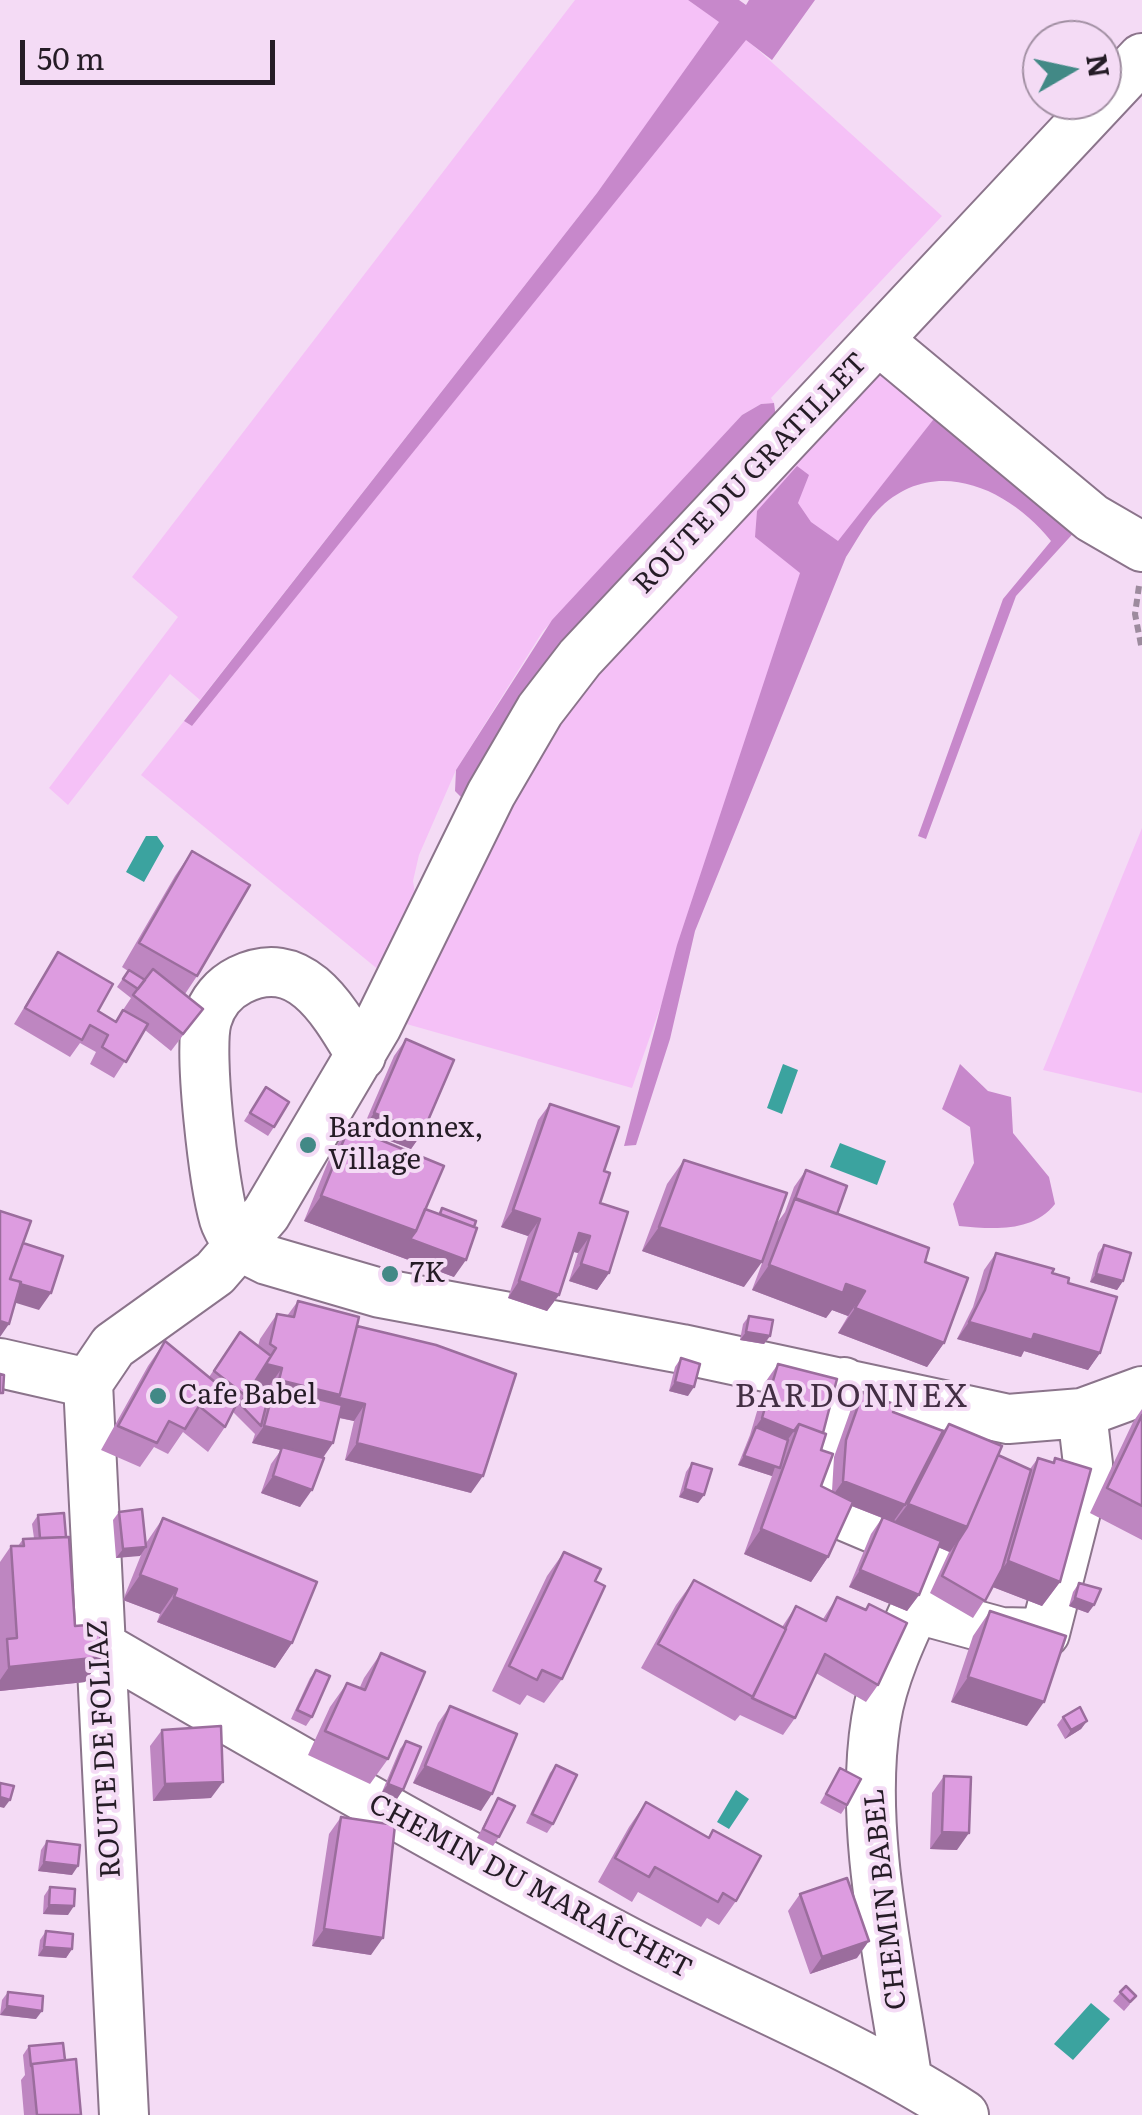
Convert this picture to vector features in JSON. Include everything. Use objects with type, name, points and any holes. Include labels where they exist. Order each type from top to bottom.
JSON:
[{"type":"street","name":"ROUTE DU GRATILLET","points":[[88,1383],[113,1346],[194,1291],[266,1214],[361,1056],[491,794],[540,710],[580,658],[1142,58]]},
{"type":"street","points":[[878,340],[1141,562]]},
{"type":"street","points":[[361,1056],[336,1014],[299,977],[264,972],[246,977],[229,986],[215,1001],[203,1044],[204,1072],[220,1207],[239,1246],[268,1260],[380,1294],[844,1382],[1008,1419],[1082,1414],[1142,1391]]},
{"type":"street","points":[[0,1363],[88,1383]]},
{"type":"street","name":"CHEMIN BABEL","points":[[844,1382],[823,1456],[823,1506],[939,1556],[882,1691],[874,1741],[874,1842],[907,2077]]},
{"type":"street","name":"ROUTE DE FOLIAZ","points":[[88,1383],[124,2115]]},
{"type":"street","points":[[917,1609],[1001,1632],[1046,1633],[1088,1464],[1082,1414]]},
{"type":"street","name":"CHEMIN DU MARAÎCHET","points":[[101,1646],[616,1935],[752,2006],[907,2077],[964,2115]]},
{"type":"path","points":[[1141,562],[1136,614],[1142,650]]},
{"type":"shaded area","points":[[575,0],[688,0],[720,22],[597,193],[200,700],[170,674],[68,805],[49,788],[178,617],[132,577]]},
{"type":"shaded area","points":[[688,0],[739,0],[746,5],[749,0],[815,0],[772,60],[746,40],[192,726],[184,721],[597,193],[719,22]]},
{"type":"shaded area","points":[[746,39],[942,216],[771,398],[774,403],[761,404],[742,415],[543,631],[456,770],[419,855],[413,881],[417,905],[380,971],[141,775],[184,721],[192,726]]},
{"type":"shaded area","points":[[877,373],[887,373],[940,411],[850,527],[680,951],[632,1088],[403,1023],[517,797],[573,702],[630,634]]},
{"type":"shaded area","points":[[774,403],[776,418],[554,652],[465,801],[455,791],[456,770],[552,620],[742,415],[761,404]]},
{"type":"shaded area","points":[[940,411],[1079,527],[1016,596],[926,839],[918,836],[1003,599],[1051,541],[1034,522],[992,493],[969,484],[945,481],[921,484],[899,493],[868,522],[846,557],[695,931],[670,1039],[636,1145],[624,1146],[677,945],[800,573],[755,537],[757,511],[797,466],[809,475],[798,503],[811,522],[838,541]]},
{"type":"shaded area","points":[[1142,828],[1142,1093],[1043,1070]]},
{"type":"shaded area","points":[[146,836],[157,836],[164,846],[144,882],[126,872]]},
{"type":"shaded area","points":[[783,1064],[798,1070],[782,1114],[767,1108]]},
{"type":"shaded area","points":[[960,1064],[988,1091],[1011,1097],[1013,1133],[1049,1177],[1055,1204],[1035,1220],[1011,1227],[959,1226],[953,1204],[974,1163],[970,1127],[942,1109]]},
{"type":"shaded area","points":[[840,1143],[886,1161],[877,1185],[830,1167]]},
{"type":"shaded area","points":[[736,1790],[749,1799],[729,1829],[717,1822]]},
{"type":"shaded area","points":[[1091,2003],[1110,2019],[1073,2060],[1054,2044]]},
{"type":"building","points":[[192,851],[250,885],[197,976],[139,943]]},
{"type":"building","points":[[58,952],[113,984],[98,1011],[116,1022],[123,1010],[148,1024],[126,1062],[102,1047],[108,1035],[90,1025],[82,1040],[25,1008]]},
{"type":"building","points":[[153,969],[203,1009],[183,1034],[133,995]]},
{"type":"building","points":[[129,970],[145,980],[138,989],[123,979]]},
{"type":"building","points":[[406,1039],[454,1060],[423,1132],[374,1113]]},
{"type":"building","points":[[266,1087],[289,1102],[274,1127],[250,1113]]},
{"type":"building","points":[[550,1104],[619,1127],[604,1171],[610,1173],[600,1203],[628,1212],[609,1273],[581,1264],[590,1236],[579,1233],[559,1295],[519,1281],[540,1219],[513,1210]]},
{"type":"building","points":[[349,1127],[444,1166],[416,1231],[321,1196]]},
{"type":"building","points":[[684,1160],[787,1193],[762,1262],[659,1227]]},
{"type":"building","points":[[806,1170],[847,1186],[837,1214],[795,1199]]},
{"type":"building","points":[[795,1198],[929,1248],[925,1262],[968,1278],[944,1343],[855,1308],[865,1291],[846,1284],[843,1293],[769,1265]]},
{"type":"building","points":[[442,1208],[476,1221],[474,1227],[440,1214]]},
{"type":"building","points":[[425,1209],[477,1228],[466,1260],[410,1239]]},
{"type":"building","points":[[0,1211],[31,1221],[10,1279],[21,1282],[9,1324],[0,1321]]},
{"type":"building","points":[[23,1243],[63,1256],[51,1293],[10,1279]]},
{"type":"building","points":[[1104,1245],[1131,1253],[1123,1281],[1096,1274]]},
{"type":"building","points":[[996,1253],[1054,1269],[1052,1273],[1069,1278],[1068,1283],[1117,1297],[1100,1353],[1034,1334],[1032,1340],[969,1322],[985,1290]]},
{"type":"building","points":[[298,1301],[359,1317],[340,1395],[279,1380],[282,1368],[266,1364],[276,1348],[270,1344],[277,1314],[294,1317]]},
{"type":"building","points":[[749,1316],[773,1320],[770,1336],[746,1332]]},
{"type":"building","points":[[357,1326],[436,1345],[516,1374],[483,1476],[357,1443],[365,1404],[339,1398]]},
{"type":"building","points":[[240,1332],[271,1356],[246,1396],[214,1371]]},
{"type":"building","points":[[165,1341],[238,1401],[225,1427],[199,1406],[185,1429],[169,1421],[157,1443],[118,1426]]},
{"type":"building","points":[[681,1358],[700,1364],[694,1387],[675,1382]]},
{"type":"building","points":[[778,1364],[837,1379],[823,1433],[799,1424],[794,1431],[762,1418]]},
{"type":"building","points":[[0,1374],[4,1375],[3,1393],[0,1393]]},
{"type":"building","points":[[254,1383],[270,1390],[261,1426],[240,1404]]},
{"type":"building","points":[[274,1388],[342,1405],[333,1443],[264,1426]]},
{"type":"building","points":[[863,1392],[896,1405],[893,1412],[943,1431],[905,1505],[843,1481],[846,1440]]},
{"type":"building","points":[[1142,1415],[1142,1506],[1107,1488]]},
{"type":"building","points":[[799,1424],[826,1434],[821,1450],[833,1454],[821,1486],[853,1502],[828,1557],[761,1529]]},
{"type":"building","points":[[949,1424],[1002,1446],[967,1527],[908,1504]]},
{"type":"building","points":[[756,1427],[788,1440],[780,1468],[744,1456]]},
{"type":"building","points":[[282,1447],[324,1458],[312,1490],[273,1476]]},
{"type":"building","points":[[998,1455],[1031,1470],[1002,1569],[985,1601],[942,1576]]},
{"type":"building","points":[[1038,1458],[1054,1463],[1055,1458],[1091,1469],[1060,1582],[1008,1561]]},
{"type":"building","points":[[692,1463],[712,1469],[704,1495],[685,1489]]},
{"type":"building","points":[[142,1509],[146,1547],[123,1549],[119,1512]]},
{"type":"building","points":[[64,1513],[66,1537],[40,1538],[38,1515]]},
{"type":"building","points":[[883,1517],[941,1541],[919,1595],[860,1570]]},
{"type":"building","points":[[163,1518],[317,1582],[292,1643],[174,1597],[177,1589],[140,1575]]},
{"type":"building","points":[[69,1537],[75,1626],[99,1624],[102,1657],[9,1667],[7,1639],[17,1638],[11,1546],[24,1546],[23,1539]]},
{"type":"building","points":[[564,1552],[601,1569],[595,1581],[605,1586],[562,1679],[542,1670],[537,1680],[509,1666]]},
{"type":"building","points":[[694,1580],[786,1629],[753,1697],[658,1644]]},
{"type":"building","points":[[1079,1583],[1101,1589],[1094,1605],[1075,1598]]},
{"type":"building","points":[[837,1597],[866,1610],[869,1604],[907,1623],[878,1685],[825,1654],[795,1718],[752,1698],[796,1606],[826,1621]]},
{"type":"building","points":[[990,1611],[1066,1636],[1044,1702],[968,1677]]},
{"type":"building","points":[[381,1653],[425,1672],[388,1759],[325,1731],[347,1683],[365,1690]]},
{"type":"building","points":[[316,1670],[330,1676],[312,1717],[297,1710]]},
{"type":"building","points":[[450,1706],[517,1734],[492,1794],[425,1766]]},
{"type":"building","points":[[1080,1707],[1087,1721],[1071,1730],[1063,1717]]},
{"type":"building","points":[[221,1726],[223,1782],[165,1784],[162,1730]]},
{"type":"building","points":[[406,1741],[421,1747],[403,1790],[388,1784]]},
{"type":"building","points":[[556,1765],[577,1775],[553,1824],[532,1814]]},
{"type":"building","points":[[840,1768],[861,1779],[847,1805],[826,1794]]},
{"type":"building","points":[[944,1776],[971,1777],[969,1833],[942,1832]]},
{"type":"building","points":[[0,1783],[14,1786],[10,1800],[0,1797]]},
{"type":"building","points":[[498,1798],[515,1806],[499,1837],[483,1829]]},
{"type":"building","points":[[646,1802],[709,1838],[713,1830],[761,1856],[736,1901],[723,1893],[718,1902],[655,1867],[649,1877],[615,1858]]},
{"type":"building","points":[[341,1817],[395,1825],[383,1938],[324,1929]]},
{"type":"building","points":[[47,1841],[80,1845],[78,1866],[44,1862]]},
{"type":"building","points":[[847,1878],[869,1941],[822,1957],[800,1894]]},
{"type":"building","points":[[50,1887],[75,1889],[74,1906],[49,1905]]},
{"type":"building","points":[[46,1931],[73,1934],[72,1949],[44,1947]]},
{"type":"building","points":[[1126,1986],[1136,1996],[1130,2002],[1120,1992]]},
{"type":"building","points":[[8,1992],[43,1996],[42,2011],[7,2006]]},
{"type":"building","points":[[63,2043],[65,2060],[31,2066],[29,2046]]},
{"type":"building","points":[[76,2059],[81,2115],[37,2115],[32,2064]]},
{"type":"place","name":"Bardonnex, Village","points":[[308,1145]]},
{"type":"place","name":"7K","points":[[390,1274]]},
{"type":"place","name":"Cafe Babel","points":[[158,1396]]},
{"type":"district","name":"BARDONNEX","points":[[852,1398]]}]
